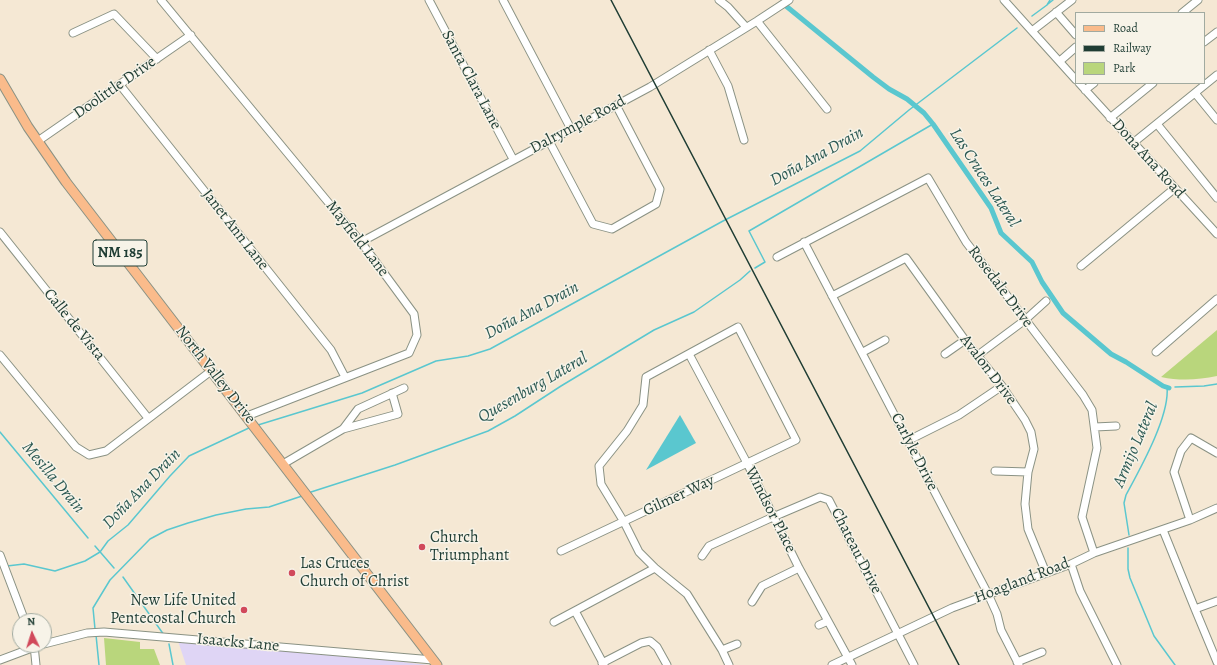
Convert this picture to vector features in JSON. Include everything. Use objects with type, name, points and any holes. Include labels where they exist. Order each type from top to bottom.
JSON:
[{"type":"main road","name":"North Valley Drive","points":[[0,79],[28,127],[66,182],[435,662]]},
{"type":"street","name":"Mayfield Lane","points":[[161,0],[361,242],[414,314],[417,335],[408,353],[345,377],[248,418]]},
{"type":"street","name":"Santa Clara Lane","points":[[429,0],[513,159]]},
{"type":"street","points":[[718,0],[728,7],[746,27]]},
{"type":"street","name":"Dalrymple Road","points":[[361,242],[662,79],[746,27],[757,22],[789,0]]},
{"type":"street","points":[[1004,0],[1075,79]]},
{"type":"street","points":[[1032,31],[1072,0]]},
{"type":"street","points":[[1183,12],[1198,0]]},
{"type":"street","points":[[505,1],[571,129]]},
{"type":"street","points":[[1056,12],[1075,34]]},
{"type":"street","points":[[73,33],[114,14],[157,59]]},
{"type":"street","points":[[757,22],[827,109]]},
{"type":"street","points":[[1205,41],[1217,32]]},
{"type":"street","name":"Doolittle Drive","points":[[38,141],[191,35]]},
{"type":"street","points":[[1060,61],[1075,48]]},
{"type":"street","points":[[709,50],[728,86],[744,140]]},
{"type":"street","points":[[1133,143],[1217,75]]},
{"type":"street","name":"Dona Ana Road","points":[[1080,84],[1217,234]]},
{"type":"street","points":[[1085,90],[1093,84]]},
{"type":"street","points":[[1110,118],[1152,84]]},
{"type":"street","name":"Janet Ann Lane","points":[[120,85],[331,350],[345,377]]},
{"type":"street","points":[[1195,93],[1217,120]]},
{"type":"street","points":[[549,141],[593,224],[612,229],[656,204],[660,189],[616,105]]},
{"type":"street","points":[[1157,124],[1217,198]]},
{"type":"street","name":"Rosedale Drive","points":[[777,257],[928,178],[966,242],[1083,395],[1092,410],[1097,448],[1082,517],[1094,553]]},
{"type":"street","points":[[1081,266],[1175,188]]},
{"type":"street","name":"Calle de Vista","points":[[0,232],[148,418]]},
{"type":"street","name":"Carlyle Drive","points":[[804,242],[863,352],[907,441],[988,594],[997,614],[1001,630],[1018,664]]},
{"type":"street","name":"Avalon Drive","points":[[832,296],[906,258],[965,340],[1002,386],[1025,420],[1031,432],[1034,449],[1028,472],[1025,504],[1028,529],[1046,573]]},
{"type":"street","points":[[1156,352],[1217,299]]},
{"type":"street","points":[[978,355],[1025,320],[1046,301]]},
{"type":"street","name":"Gilmer Way","points":[[561,551],[796,440],[738,327],[689,354]]},
{"type":"street","points":[[863,352],[885,340]]},
{"type":"street","points":[[945,354],[965,340]]},
{"type":"street","points":[[689,354],[646,377],[643,405],[627,431],[600,466],[601,484],[624,522],[639,552],[655,568],[687,594],[722,650],[729,665]]},
{"type":"street","name":"Windsor Place","points":[[689,354],[747,463],[799,568],[852,665]]},
{"type":"street","points":[[0,355],[76,447],[89,455],[106,451],[211,371]]},
{"type":"street","points":[[907,441],[959,415],[1002,386]]},
{"type":"street","points":[[343,429],[358,409],[404,388]]},
{"type":"street","points":[[283,464],[343,429],[398,414],[392,393]]},
{"type":"street","points":[[1095,427],[1116,426]]},
{"type":"street","points":[[1190,520],[1174,472],[1181,451],[1191,438],[1217,453]]},
{"type":"street","points":[[995,472],[1028,472]]},
{"type":"street","name":"Chateau Drive","points":[[702,556],[709,546],[773,517],[820,497],[829,500],[914,665]]},
{"type":"street","name":"Hoagland Road","points":[[832,665],[952,608],[1071,564],[1094,553],[1190,520],[1217,508]]},
{"type":"street","points":[[1163,530],[1194,610],[1217,662]]},
{"type":"street","points":[[1,557],[22,613]]},
{"type":"street","points":[[1071,564],[1080,590],[1117,665]]},
{"type":"street","points":[[554,622],[655,568]]},
{"type":"street","points":[[752,602],[762,586],[799,568]]},
{"type":"street","points":[[1194,610],[1217,601]]},
{"type":"street","points":[[575,611],[603,664],[641,643],[650,641],[657,647],[666,665]]},
{"type":"street","points":[[819,625],[828,621]]},
{"type":"street","name":"Isaacks Lane","points":[[52,642],[87,633],[104,632],[435,662]]},
{"type":"street","points":[[722,650],[737,644]]},
{"type":"street","points":[[1018,664],[1042,652]]},
{"type":"street","points":[[0,660],[18,653]]},
{"type":"street","points":[[36,653],[36,665]]},
{"type":"shaded area","points":[[178,641],[251,648],[295,650],[429,665],[186,665]]},
{"type":"green space","points":[[1217,330],[1217,376],[1189,380],[1161,377]]},
{"type":"green space","points":[[104,638],[140,642],[140,649],[154,649],[160,665],[106,665]]},
{"type":"water","points":[[680,415],[696,443],[646,470]]},
{"type":"waterway","name":"Doña Ana Drain","points":[[1032,16],[1047,5],[1050,0]]},
{"type":"waterway","name":"Doña Ana Drain","points":[[1048,4],[1053,0]]},
{"type":"waterway","name":"Las Cruces Lateral","points":[[786,6],[873,77],[889,89],[907,99],[924,113],[991,208],[1001,233],[1032,262],[1042,282],[1063,313],[1111,354],[1163,386],[1169,388]]},
{"type":"waterway","name":"Doña Ana Drain","points":[[258,425],[362,393],[436,361],[468,356],[490,349],[723,221],[860,151],[909,110],[1017,28]]},
{"type":"waterway","name":"Quesenburg Lateral","points":[[755,268],[765,262],[749,231],[933,124]]},
{"type":"waterway","name":"Quesenburg Lateral","points":[[311,492],[395,465],[488,431],[515,416],[561,386],[654,330],[694,312],[740,280],[750,271]]},
{"type":"waterway","name":"Las Cruces Lateral","points":[[1175,387],[1217,384]]},
{"type":"waterway","name":"Armijo Lateral","points":[[1129,535],[1124,503],[1126,495],[1146,457],[1159,427],[1167,399],[1167,387]]},
{"type":"waterway","name":"Doña Ana Drain","points":[[7,566],[24,564],[55,571],[85,561],[100,552],[108,541],[128,525],[189,456],[251,427]]},
{"type":"waterway","name":"Mesilla Drain","points":[[0,432],[88,538]]},
{"type":"waterway","name":"Quesenburg Lateral","points":[[95,629],[93,608],[110,580],[150,539],[167,530],[216,515],[246,509],[269,507],[302,496]]},
{"type":"waterway","name":"Mesilla Drain","points":[[95,546],[114,568]]},
{"type":"waterway","name":"Armijo Lateral","points":[[1128,548],[1128,569],[1130,578],[1154,636],[1175,665]]},
{"type":"waterway","name":"Mesilla Drain","points":[[123,577],[164,635]]},
{"type":"waterway","name":"Quesenburg Lateral","points":[[96,635],[99,665]]},
{"type":"waterway","name":"Mesilla Drain","points":[[169,644],[173,665]]},
{"type":"railway","points":[[611,0],[959,665]]},
{"type":"place","name":"Church Triumphant","points":[[422,547]]},
{"type":"place","name":"Las Cruces Church of Christ","points":[[292,573]]},
{"type":"place","name":"New Life United Pentecostal Church","points":[[244,610]]}]
